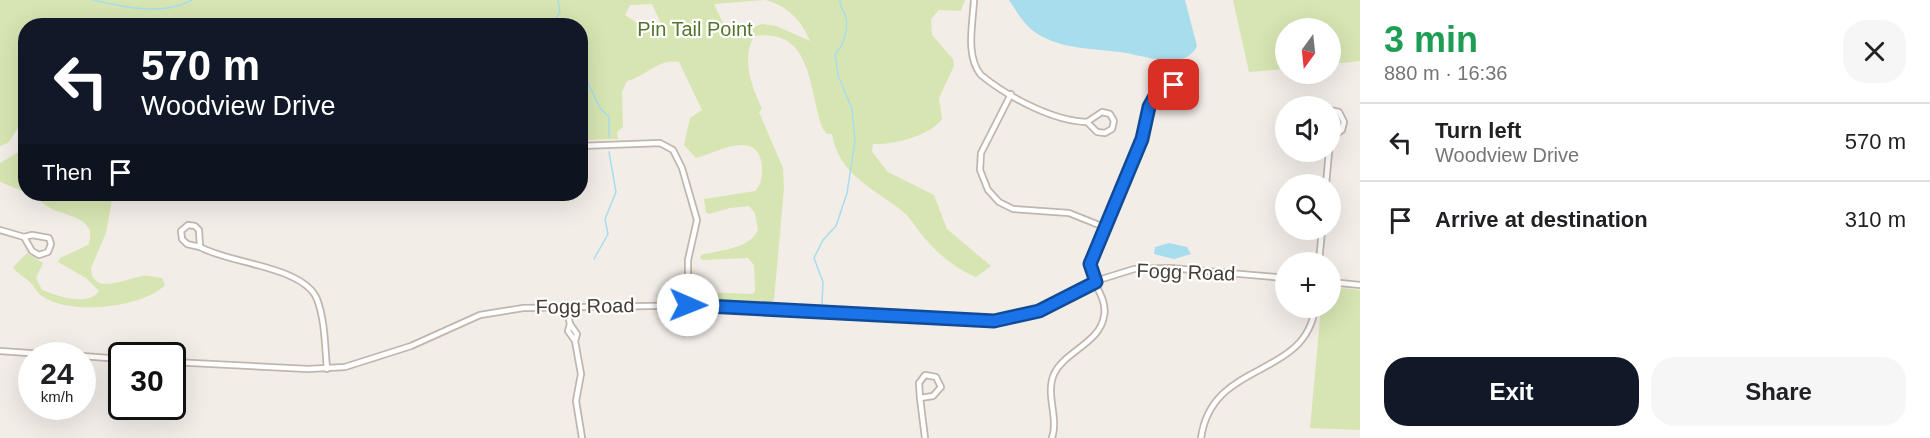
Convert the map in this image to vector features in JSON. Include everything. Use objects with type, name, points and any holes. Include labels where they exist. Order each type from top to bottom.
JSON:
[{"type":"street","points":[[974,0],[974,63],[981,75],[1011,94],[1056,117],[1087,122],[1102,134],[1110,131],[1114,123],[1112,116],[1104,112],[1096,114],[1087,122]]},
{"type":"street","points":[[1052,438],[1055,421],[1051,394],[1053,376],[1059,366],[1098,332],[1103,321],[1104,304],[1090,264],[1142,139],[1149,107],[1154,98],[1155,80],[1161,76],[1170,78],[1174,85],[1172,94],[1154,98]]},
{"type":"street","points":[[1011,94],[981,153],[980,170],[988,190],[999,202],[1013,209],[1069,213],[1104,227]]},
{"type":"street","points":[[1341,114],[1344,124],[1341,132]]},
{"type":"street","points":[[588,146],[655,143],[664,144],[673,150],[682,168],[697,220],[688,260],[688,305]]},
{"type":"street","points":[[200,247],[198,228],[191,224],[184,226],[180,233],[183,240],[200,247],[290,276],[309,289],[320,310],[327,369]]},
{"type":"street","points":[[0,230],[24,237],[46,236],[51,243],[50,249],[44,255],[35,254],[24,237]]},
{"type":"street","name":"Fogg Road","points":[[186,363],[327,369],[379,357],[491,312],[566,306],[688,305],[994,321],[1039,311],[1096,282],[1119,273],[1150,267],[1275,277]]},
{"type":"street","points":[[1341,283],[1360,285]]},
{"type":"street","points":[[566,306],[570,324],[576,329],[575,341],[581,374],[576,400],[582,438]]},
{"type":"street","points":[[1201,438],[1209,413],[1221,394],[1239,379],[1289,354],[1307,332],[1312,318]]},
{"type":"street","points":[[0,351],[18,352]]},
{"type":"street","points":[[920,399],[931,397],[939,392],[941,385],[938,378],[929,374],[921,377],[918,385],[925,438]]},
{"type":"green space","name":"Pin Tail Point","points":[[0,0],[765,0],[965,0],[961,11],[939,10],[931,19],[932,35],[953,59],[954,66],[939,98],[942,119],[920,135],[891,143],[873,144],[872,152],[888,172],[934,195],[947,229],[991,266],[976,277],[953,265],[934,248],[904,212],[868,187],[849,170],[836,148],[832,134],[827,134],[823,129],[805,65],[798,51],[788,41],[774,36],[754,36],[748,54],[749,73],[762,109],[759,112],[783,168],[784,188],[774,300],[771,303],[709,300],[703,298],[702,292],[753,294],[755,291],[754,265],[748,258],[703,260],[700,258],[701,255],[741,245],[754,236],[758,230],[755,213],[749,206],[709,214],[706,212],[704,199],[755,191],[762,176],[759,154],[752,147],[744,145],[696,158],[684,145],[690,118],[702,110],[679,62],[672,61],[627,81],[622,92],[623,127],[617,132],[618,139],[588,140],[588,18],[18,18],[18,128],[8,143],[0,146]],"holes":[[[765,0],[773,2],[793,15],[803,27],[810,41],[776,26],[762,24],[729,36],[714,4]],[[652,4],[665,32],[640,25],[625,15],[630,5]]]},
{"type":"green space","points":[[1233,0],[1360,0],[1360,61],[1341,63],[1341,18],[1275,18],[1275,70],[1249,72]]},
{"type":"green space","points":[[18,152],[18,189],[0,182],[0,163]]},
{"type":"green space","points":[[40,201],[112,201],[106,233],[91,268],[93,277],[97,282],[111,284],[149,276],[162,278],[165,285],[140,299],[105,307],[69,306],[42,296],[13,267],[27,253],[43,263],[36,278],[42,290],[72,299],[88,298],[99,291],[86,278],[58,262],[60,258],[88,245],[89,230],[81,220],[51,209]]},
{"type":"green space","points":[[1341,288],[1360,290],[1360,430],[1310,428],[1320,318],[1341,318]]},
{"type":"water","points":[[1009,0],[1185,0],[1197,46],[1183,59],[1162,60],[1061,44],[1032,30]]},
{"type":"water","points":[[1169,243],[1187,247],[1191,254],[1174,259],[1154,254],[1155,247]]},
{"type":"waterway","points":[[93,0],[143,9],[169,8],[192,0]]},
{"type":"waterway","points":[[556,18],[560,12],[558,0]]},
{"type":"waterway","points":[[822,304],[823,282],[814,258],[823,240],[836,226],[847,193],[855,141],[852,109],[838,75],[835,54],[845,38],[846,28],[846,18],[840,0]]},
{"type":"waterway","points":[[588,83],[600,108],[609,117],[609,137]]},
{"type":"waterway","points":[[594,259],[608,234],[605,219],[616,192],[609,152]]},
{"type":"route","points":[[688,305],[758,307],[964,321],[1011,319],[1039,311],[1096,282],[1090,264],[1142,139],[1150,103],[1156,97],[1170,95],[1174,91],[1174,85]]}]
